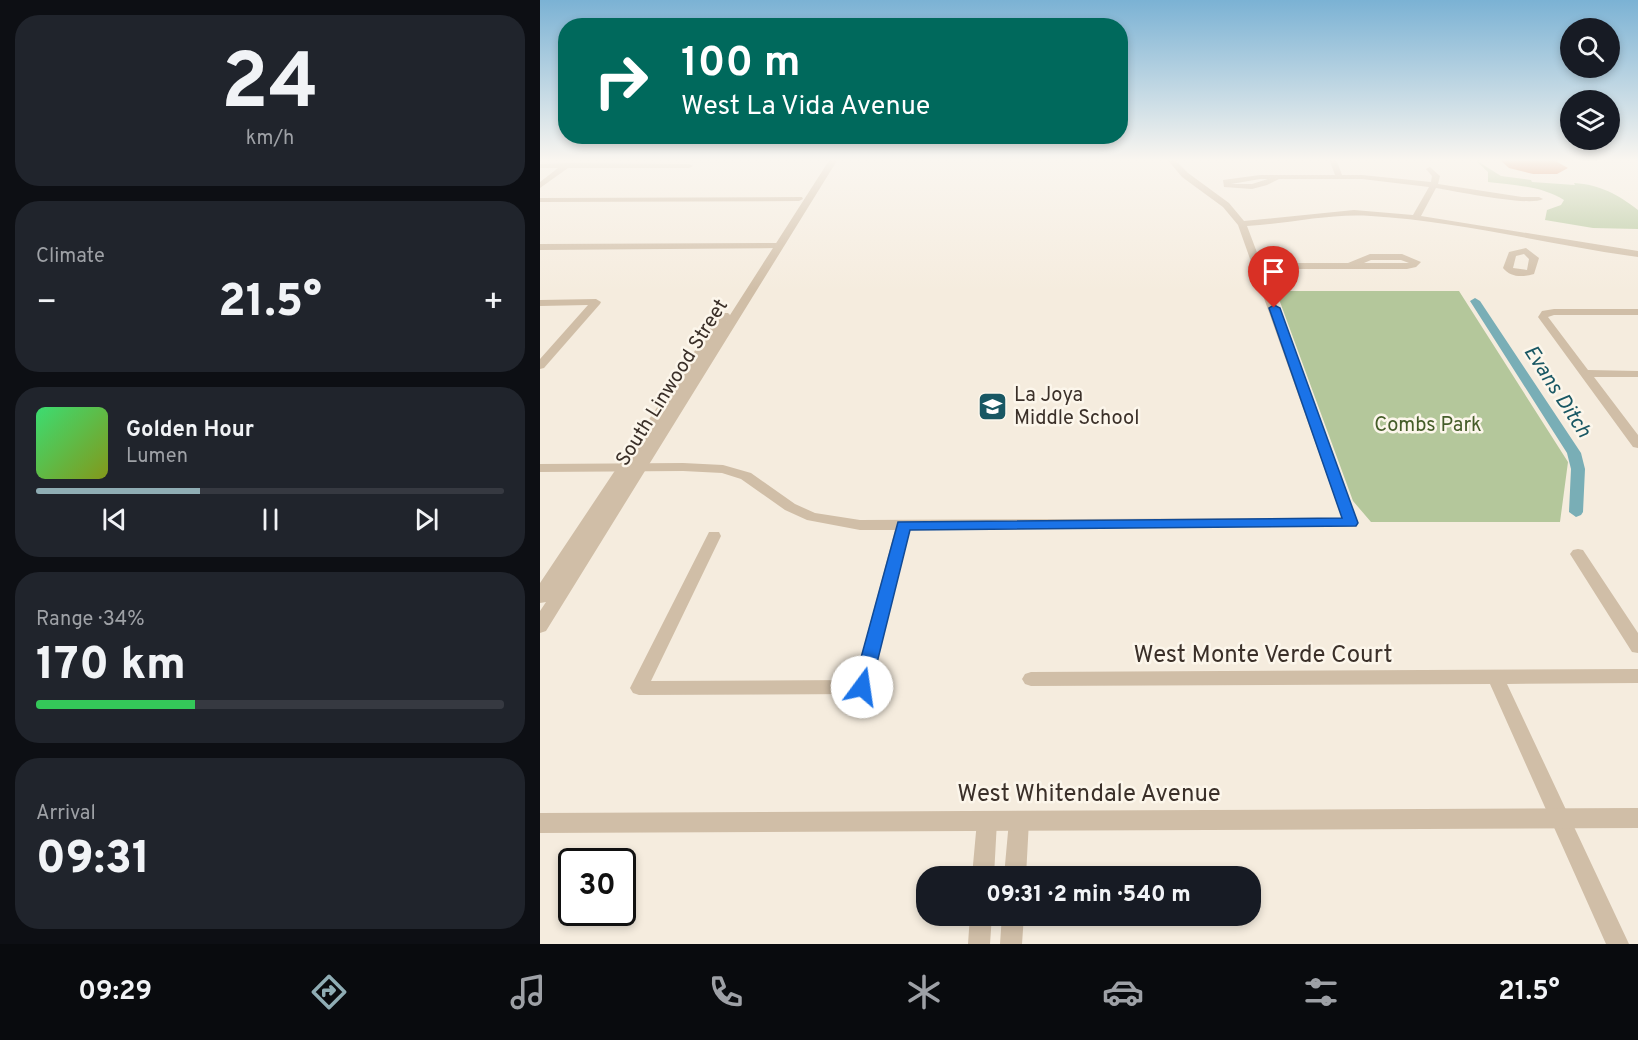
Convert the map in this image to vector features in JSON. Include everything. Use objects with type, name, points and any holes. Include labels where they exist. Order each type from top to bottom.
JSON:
[{"type":"street","name":"South Linwood Street","points":[[540,626],[713,351],[797,203]]},
{"type":"street","points":[[794,222],[801,203]]},
{"type":"street","name":"South Linwood Street","points":[[540,597],[735,299],[806,203]]},
{"type":"street","points":[[540,468],[723,469],[746,476],[790,507],[812,517],[860,525],[1351,523],[1259,266],[1242,224],[1222,203]]},
{"type":"street","points":[[1415,218],[1424,203]]},
{"type":"street","points":[[1242,224],[1288,221],[1342,213],[1415,218],[1638,254]]},
{"type":"street","points":[[1526,251],[1529,238]]},
{"type":"street","points":[[540,247],[774,245]]},
{"type":"street","points":[[1259,266],[1349,266],[1413,266],[1416,262],[1402,257],[1370,257],[1349,266]]},
{"type":"street","points":[[713,351],[709,347],[735,299]]},
{"type":"street","points":[[540,303],[596,302],[540,366]]},
{"type":"street","points":[[1638,312],[1554,312],[1544,315],[1544,320],[1638,444]]},
{"type":"street","points":[[1585,373],[1638,374]]},
{"type":"street","points":[[714,536],[639,688],[862,687],[903,525]]},
{"type":"street","points":[[1578,554],[1638,648]]},
{"type":"street","name":"West Monte Verde Court","points":[[1031,679],[1638,676]]},
{"type":"street","points":[[1496,678],[1618,944]]},
{"type":"street","name":"West Whitendale Avenue","points":[[540,823],[1638,818]]},
{"type":"street","points":[[984,866],[987,821]]},
{"type":"street","points":[[1017,866],[1019,821]]},
{"type":"street","points":[[979,944],[980,926]]},
{"type":"street","points":[[1011,944],[1012,926]]},
{"type":"green space","points":[[1562,203],[1629,203],[1638,210],[1638,229],[1593,228],[1545,220],[1547,210]]},
{"type":"green space","name":"Combs Park","points":[[1276,291],[1459,291],[1568,462],[1560,522],[1371,522],[1353,501]]},
{"type":"waterway","name":"Evans Ditch","points":[[1475,301],[1574,453],[1578,469],[1576,512]]},
{"type":"place","name":"La Joya Middle School","points":[[993,406]]},
{"type":"route","points":[[862,687],[903,525],[1351,523],[1274,308]]}]
